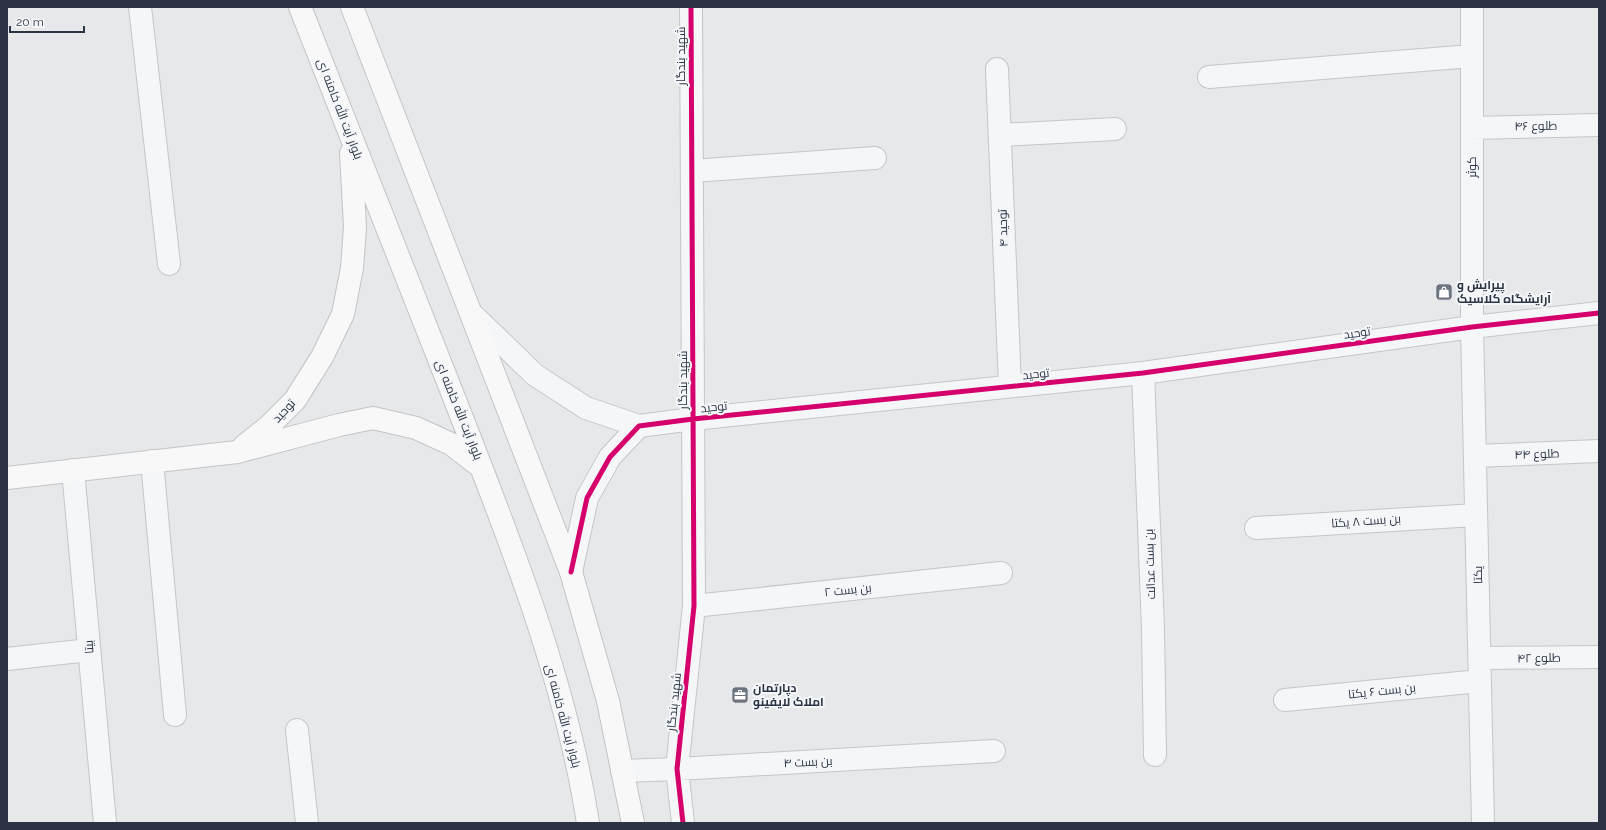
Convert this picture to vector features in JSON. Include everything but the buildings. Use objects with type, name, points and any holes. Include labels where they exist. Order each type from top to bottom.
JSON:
[{"type":"main road","name":"بلوار آیت الله خامنه ای","points":[[300,7],[481,467],[533,610],[560,697],[584,796],[588,823]]},
{"type":"main road","points":[[352,7],[571,572],[608,701],[633,823]]},
{"type":"main road","name":"توحید","points":[[237,452],[270,426],[295,400],[322,357],[343,314],[352,268],[355,227],[350,136]]},
{"type":"main road","points":[[7,478],[237,452],[339,425],[373,418],[416,428],[451,444],[481,467]]},
{"type":"street","points":[[140,7],[168,264]]},
{"type":"street","name":"شهید بندگار","points":[[683,823],[677,769],[694,606],[691,7]]},
{"type":"street","name":"کوثر","points":[[1472,7],[1472,327]]},
{"type":"street","points":[[1209,77],[1472,56]]},
{"type":"street","name":"توحید ۴","points":[[997,69],[1010,386]]},
{"type":"street","name":"طلوع ۴۶","points":[[1472,128],[1599,125]]},
{"type":"street","points":[[1000,134],[1115,129]]},
{"type":"street","points":[[692,171],[875,158]]},
{"type":"street","name":"توحید","points":[[639,426],[693,419],[1143,373],[1472,327],[1599,312]]},
{"type":"street","points":[[472,315],[535,375],[586,408],[639,426],[610,457],[587,498],[571,572]]},
{"type":"street","name":"یکتا","points":[[1472,327],[1483,823]]},
{"type":"street","name":"بن بست عدالت","points":[[1143,373],[1153,629],[1154,755]]},
{"type":"street","name":"طلوع ۴۴","points":[[1475,456],[1599,451]]},
{"type":"street","points":[[152,461],[175,715]]},
{"type":"street","name":"بیتا","points":[[72,470],[105,823]]},
{"type":"street","name":"بن بست ۸ یکتا","points":[[1256,528],[1476,515]]},
{"type":"street","name":"بن بست ۲","points":[[694,606],[1001,573]]},
{"type":"street","points":[[7,659],[89,650]]},
{"type":"street","name":"طلوع ۴۲","points":[[1480,658],[1599,657]]},
{"type":"street","name":"بن بست ۶ یکتا","points":[[1285,700],[1480,681]]},
{"type":"street","points":[[297,730],[307,823]]},
{"type":"street","name":"بن بست ۴","points":[[622,771],[994,751]]},
{"type":"cycle path","points":[[683,823],[677,769],[694,606],[691,7]]},
{"type":"cycle path","points":[[571,572],[587,498],[610,457],[639,426],[693,419],[1143,373],[1472,327],[1599,313]]},
{"type":"place","name":"پیرایش و آرایشگاه کلاسیک","points":[[1444,292]]},
{"type":"place","name":"دپارتمان املاک لایفینو","points":[[740,695]]}]
